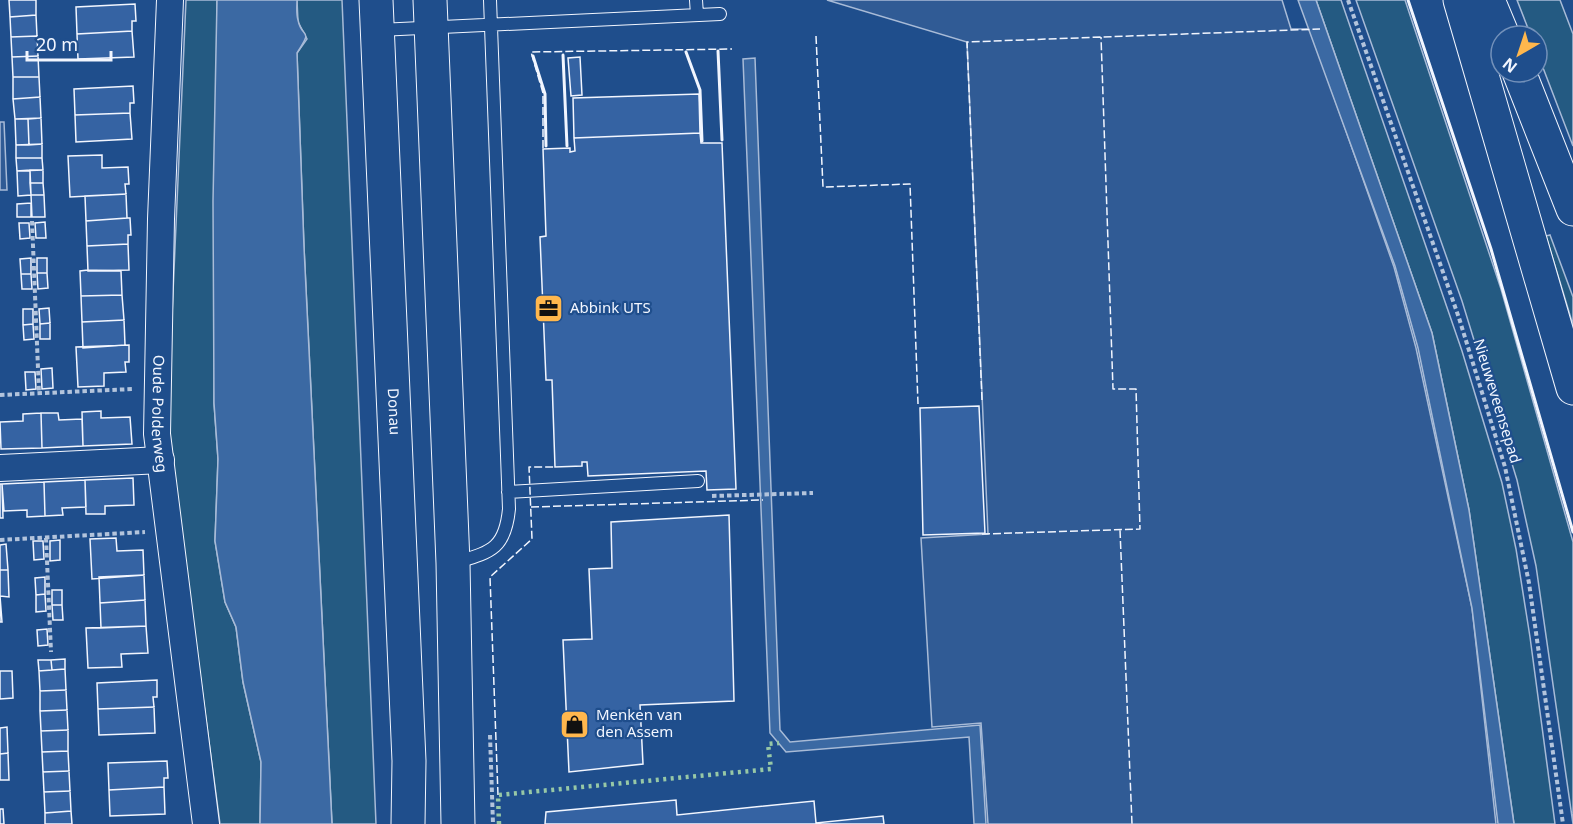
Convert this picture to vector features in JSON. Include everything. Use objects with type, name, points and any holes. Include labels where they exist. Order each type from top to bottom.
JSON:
[{"type":"main road","points":[[1460,0],[1573,388]]},
{"type":"main road","points":[[1488,0],[1498,24]]},
{"type":"main road","points":[[431,14],[453,563],[458,824]]},
{"type":"main road","name":"Donau","points":[[376,15],[409,761],[408,824]]},
{"type":"main road","points":[[1524,84],[1573,209]]},
{"type":"street","name":"Oude Polderweg","points":[[170,0],[157,434],[206,824]]},
{"type":"street","points":[[0,468],[161,460]]},
{"type":"lane","points":[[453,563],[490,551],[502,541],[507,528],[508,492],[490,0]]},
{"type":"lane","points":[[696,0],[697,15]]},
{"type":"lane","points":[[376,15],[431,14],[491,24],[720,14]]},
{"type":"lane","points":[[508,492],[698,481]]},
{"type":"path","name":"Nieuweveensepad","points":[[1348,0],[1459,318],[1505,467],[1529,583],[1563,824]]},
{"type":"path","points":[[32,221],[39,393]]},
{"type":"path","points":[[0,395],[158,388]]},
{"type":"path","points":[[753,495],[813,494]]},
{"type":"path","points":[[0,540],[169,531]]},
{"type":"path","points":[[46,538],[51,652]]},
{"type":"shaded area","points":[[186,0],[217,0],[214,403],[218,459],[215,541],[225,602],[236,627],[243,682],[261,762],[260,824],[220,824],[167,428]]},
{"type":"shaded area","points":[[217,0],[297,0],[297,18],[306,36],[297,53],[304,247],[332,824],[260,824],[261,762],[243,682],[236,627],[225,602],[215,541],[218,459],[214,403],[213,201]]},
{"type":"shaded area","points":[[297,0],[342,0],[376,824],[332,824],[304,247],[297,53],[307,39],[298,22]]},
{"type":"shaded area","points":[[827,0],[1282,0],[1291,29],[1310,29],[1394,267],[1416,348],[1472,608],[1496,824],[988,824],[981,723],[932,727],[921,538],[988,534],[967,42]]},
{"type":"shaded area","points":[[1298,0],[1316,0],[1432,333],[1469,510],[1514,824],[1498,824],[1472,608],[1418,348],[1395,266]]},
{"type":"shaded area","points":[[1316,0],[1341,0],[1462,351],[1502,483],[1516,549],[1530,637],[1555,824],[1514,824],[1469,510],[1432,333]]},
{"type":"shaded area","points":[[1356,0],[1405,0],[1501,289],[1573,542],[1573,824],[1536,566],[1517,480],[1462,301]]},
{"type":"shaded area","points":[[1517,0],[1560,0],[1573,34],[1573,146],[1549,83],[1549,24],[1526,24]]},
{"type":"shaded area","points":[[755,58],[780,730],[790,742],[980,725],[986,824],[974,824],[969,737],[786,752],[770,733],[743,59]]},
{"type":"shaded area","points":[[0,122],[4,122],[7,190],[0,190]]},
{"type":"shaded area","points":[[1550,235],[1573,297],[1573,325],[1546,236]]},
{"type":"building","points":[[9,0],[36,0],[36,15],[10,17]]},
{"type":"building","points":[[135,4],[136,21],[132,21],[132,31],[77,34],[76,7]]},
{"type":"building","points":[[36,15],[37,36],[11,37],[10,17]]},
{"type":"building","points":[[132,31],[134,57],[78,59],[77,34]]},
{"type":"building","points":[[37,36],[38,56],[12,57],[11,37]]},
{"type":"building","points":[[38,56],[39,77],[13,77],[12,57]]},
{"type":"building","points":[[580,57],[582,95],[571,96],[568,58]]},
{"type":"building","points":[[13,77],[39,77],[40,97],[13,99]]},
{"type":"building","points":[[133,86],[134,103],[130,103],[130,113],[75,115],[74,89]]},
{"type":"building","points":[[699,94],[700,133],[574,138],[573,98]]},
{"type":"building","points":[[40,97],[41,118],[15,119],[13,99]]},
{"type":"building","points":[[130,113],[132,139],[76,142],[75,115]]},
{"type":"building","points":[[41,118],[42,144],[29,145],[28,119]]},
{"type":"building","points":[[15,119],[28,119],[29,145],[16,145]]},
{"type":"building","points":[[700,133],[701,143],[722,143],[736,489],[707,490],[706,471],[588,476],[587,462],[582,462],[582,466],[555,467],[552,380],[546,380],[540,237],[546,236],[543,149],[570,148],[570,152],[575,151],[574,138]]},
{"type":"building","points":[[42,144],[42,158],[16,158],[16,145]]},
{"type":"building","points":[[102,155],[102,168],[128,167],[129,184],[125,184],[126,194],[70,197],[68,156]]},
{"type":"building","points":[[16,158],[42,158],[43,170],[17,171]]},
{"type":"building","points":[[30,170],[43,170],[43,183],[30,183]]},
{"type":"building","points":[[30,170],[31,195],[18,196],[17,171]]},
{"type":"building","points":[[30,183],[43,183],[44,195],[31,195]]},
{"type":"building","points":[[126,194],[127,218],[86,221],[85,196]]},
{"type":"building","points":[[31,195],[44,195],[45,217],[32,217]]},
{"type":"building","points":[[31,203],[31,217],[17,217],[17,204]]},
{"type":"building","points":[[130,218],[131,235],[128,235],[128,244],[87,246],[86,221]]},
{"type":"building","points":[[45,222],[46,238],[36,238],[35,223]]},
{"type":"building","points":[[19,223],[29,223],[30,238],[20,239]]},
{"type":"building","points":[[128,244],[129,270],[88,271],[87,246]]},
{"type":"building","points":[[31,258],[31,274],[21,274],[20,259]]},
{"type":"building","points":[[37,258],[47,258],[47,273],[37,273]]},
{"type":"building","points":[[80,271],[121,271],[122,295],[81,296]]},
{"type":"building","points":[[37,273],[47,273],[48,288],[38,289]]},
{"type":"building","points":[[21,274],[31,274],[32,289],[22,289]]},
{"type":"building","points":[[122,295],[124,320],[82,322],[81,296]]},
{"type":"building","points":[[49,308],[50,323],[40,324],[39,309]]},
{"type":"building","points":[[23,309],[33,309],[33,324],[23,325]]},
{"type":"building","points":[[124,320],[125,345],[83,348],[82,322]]},
{"type":"building","points":[[50,323],[50,339],[40,339],[40,324]]},
{"type":"building","points":[[33,324],[34,339],[24,340],[23,325]]},
{"type":"building","points":[[129,345],[129,362],[125,362],[126,372],[104,373],[104,386],[78,387],[76,347]]},
{"type":"building","points":[[52,368],[53,388],[42,389],[41,369]]},
{"type":"building","points":[[25,372],[35,372],[36,389],[26,390]]},
{"type":"building","points":[[979,406],[985,533],[923,535],[920,408]]},
{"type":"building","points":[[101,411],[101,418],[130,417],[132,444],[83,446],[82,412]]},
{"type":"building","points":[[41,413],[58,413],[59,420],[82,419],[83,446],[42,448]]},
{"type":"building","points":[[41,413],[42,448],[1,449],[0,422],[23,421],[23,414]]},
{"type":"building","points":[[133,478],[134,505],[105,506],[105,514],[86,514],[85,480]]},
{"type":"building","points":[[85,480],[86,507],[62,508],[63,515],[45,516],[44,482]]},
{"type":"building","points":[[44,482],[45,516],[27,517],[27,510],[4,511],[2,484]]},
{"type":"building","points":[[0,484],[2,484],[3,518],[0,518]]},
{"type":"building","points":[[729,515],[734,701],[640,705],[643,764],[569,772],[563,640],[592,639],[589,569],[612,568],[611,522]]},
{"type":"building","points":[[116,538],[117,551],[143,550],[144,575],[92,579],[90,539]]},
{"type":"building","points":[[60,540],[60,560],[50,561],[50,541]]},
{"type":"building","points":[[33,541],[43,541],[44,559],[34,560]]},
{"type":"building","points":[[6,544],[8,570],[0,570],[0,545]]},
{"type":"building","points":[[0,570],[8,570],[9,597],[0,596]]},
{"type":"building","points":[[144,575],[145,600],[100,603],[99,577]]},
{"type":"building","points":[[45,577],[45,594],[36,595],[35,578]]},
{"type":"building","points":[[52,590],[62,590],[62,605],[52,605]]},
{"type":"building","points":[[45,594],[46,611],[36,612],[36,595]]},
{"type":"building","points":[[0,596],[2,622],[0,622]]},
{"type":"building","points":[[145,600],[146,626],[101,628],[100,603]]},
{"type":"building","points":[[52,605],[62,605],[63,620],[53,620]]},
{"type":"building","points":[[146,626],[148,653],[121,654],[122,667],[88,668],[86,628]]},
{"type":"building","points":[[47,629],[48,645],[38,646],[37,630]]},
{"type":"building","points":[[65,659],[65,669],[52,670],[51,660]]},
{"type":"building","points":[[38,660],[51,660],[52,670],[39,671]]},
{"type":"building","points":[[65,669],[66,690],[40,691],[39,671]]},
{"type":"building","points":[[0,671],[12,671],[13,698],[0,699]]},
{"type":"building","points":[[157,680],[157,697],[153,697],[154,707],[98,709],[97,683]]},
{"type":"building","points":[[66,690],[67,710],[40,711],[40,691]]},
{"type":"building","points":[[154,707],[155,733],[99,735],[98,709]]},
{"type":"building","points":[[67,710],[68,730],[41,731],[40,711]]},
{"type":"building","points":[[7,727],[8,753],[0,754],[0,728]]},
{"type":"building","points":[[68,730],[68,751],[42,752],[41,731]]},
{"type":"building","points":[[68,751],[69,771],[43,772],[42,752]]},
{"type":"building","points":[[8,753],[9,780],[0,780],[0,754]]},
{"type":"building","points":[[167,761],[168,778],[164,778],[164,787],[109,790],[108,763]]},
{"type":"building","points":[[69,771],[70,791],[44,792],[43,772]]},
{"type":"building","points":[[164,787],[165,814],[110,816],[109,790]]},
{"type":"building","points":[[70,791],[71,811],[45,813],[44,792]]},
{"type":"building","points":[[676,800],[677,815],[814,801],[816,823],[883,816],[884,824],[545,824],[546,812]]},
{"type":"building","points":[[0,809],[3,809],[4,824],[0,824]]},
{"type":"building","points":[[71,811],[72,824],[45,824],[45,813]]},
{"type":"hedge","points":[[499,824],[498,795],[771,769],[768,744],[779,743]]},
{"type":"fence","points":[[982,400],[967,42],[1320,29]]},
{"type":"fence","points":[[816,36],[823,187],[910,184],[918,404]]},
{"type":"fence","points":[[982,534],[1140,529],[1136,389],[1113,389],[1101,37]]},
{"type":"fence","points":[[543,148],[543,93],[531,52],[732,49]]},
{"type":"fence","points":[[498,795],[490,577],[532,539],[529,467],[554,467]]},
{"type":"fence","points":[[531,507],[763,500]]},
{"type":"fence","points":[[1120,530],[1132,824]]},
{"type":"wall","points":[[1408,0],[1491,249],[1573,532]]},
{"type":"wall","points":[[718,51],[722,140]]},
{"type":"wall","points":[[686,52],[700,90],[702,141]]},
{"type":"wall","points":[[563,55],[567,146]]},
{"type":"wall","points":[[533,56],[545,94],[546,146]]},
{"type":"place","name":"Abbink UTS","points":[[549,308]]},
{"type":"place","name":"Menken van den Assem","points":[[575,724]]}]
